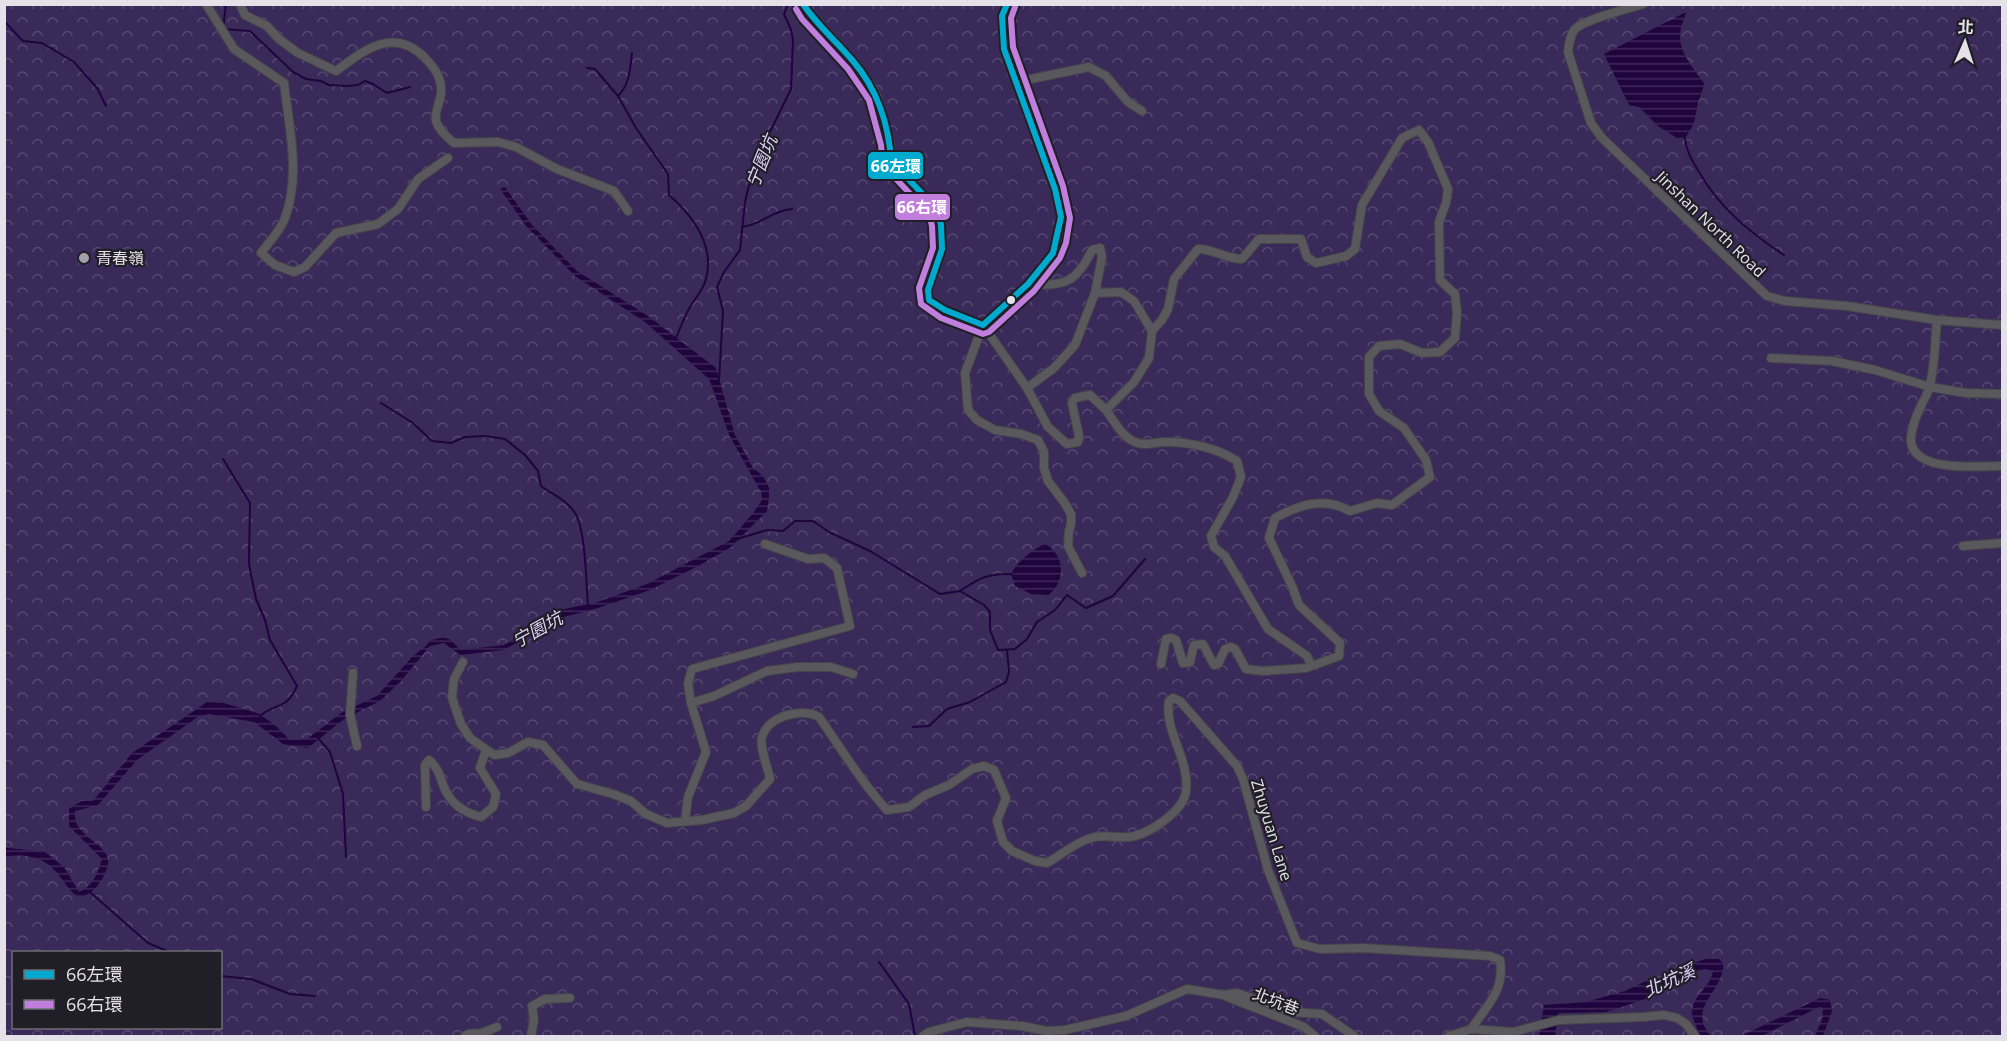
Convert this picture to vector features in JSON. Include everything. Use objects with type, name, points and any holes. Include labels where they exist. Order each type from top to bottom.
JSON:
[{"type":"street","points":[[206,4],[234,49],[284,83],[294,167],[285,220],[261,253],[274,265],[294,272],[305,267],[336,233],[378,224],[398,209],[418,179],[448,158]]},
{"type":"street","points":[[240,4],[245,15],[267,26],[279,39],[298,53],[336,71],[363,51],[379,44],[396,43],[416,49],[435,68],[441,82],[435,118],[442,134],[454,143],[498,142],[516,147],[557,169],[614,191],[628,211]]},
{"type":"street","points":[[803,4],[855,63],[877,97],[890,144],[891,161],[937,209],[941,225],[942,249],[928,290],[929,300],[945,310],[983,325],[1027,388],[1048,427],[1067,444],[1078,442],[1079,436],[1072,403],[1075,398],[1090,395],[1128,438],[1139,444],[1165,442],[1196,445],[1230,456],[1237,461],[1241,477],[1233,497],[1211,536],[1214,547],[1225,556],[1268,629],[1307,656],[1311,664]]},
{"type":"street","points":[[1007,4],[1002,16],[1001,34],[1004,49],[1055,189],[1061,218],[1053,252],[1028,284],[983,325],[965,373],[968,410],[978,420],[995,430],[1021,434],[1038,440],[1044,452],[1044,468],[1048,482],[1071,514],[1068,546],[1082,573]]},
{"type":"street","name":"Jinshan North Road","points":[[1643,4],[1587,22],[1575,29],[1569,41],[1568,52],[1591,123],[1602,138],[1767,296],[1785,301],[1847,306],[1937,320],[2002,326]]},
{"type":"street","points":[[1016,82],[1089,67],[1106,76],[1128,102],[1142,111]]},
{"type":"street","points":[[1106,411],[1134,382],[1149,358],[1152,331],[1168,309],[1174,279],[1198,249],[1205,249],[1232,259],[1242,259],[1259,239],[1301,239],[1306,257],[1316,262],[1346,256],[1355,249],[1362,206],[1402,138],[1419,130],[1428,142],[1448,189],[1439,222],[1440,280],[1455,294],[1457,313],[1455,338],[1440,352],[1422,353],[1400,344],[1379,346],[1369,357],[1369,394],[1379,411],[1404,428],[1426,460],[1430,477],[1392,505],[1377,503],[1350,512],[1339,505],[1319,502],[1295,507],[1275,518],[1269,538],[1299,605],[1340,643],[1339,656],[1311,664],[1306,668],[1263,671],[1246,669],[1235,649],[1231,647],[1225,649],[1218,664],[1214,665],[1203,644],[1200,644],[1194,645],[1190,662],[1183,663],[1176,640],[1171,638],[1166,639],[1161,664]]},
{"type":"street","points":[[1027,388],[1054,369],[1075,345],[1095,293],[1102,257],[1100,248],[1092,250],[1078,273],[1070,280],[1055,285],[1028,284]]},
{"type":"street","points":[[1095,293],[1121,292],[1134,301],[1152,331]]},
{"type":"street","points":[[1937,320],[1930,387],[1920,407],[1911,438],[1919,456],[1928,462],[1948,465],[2002,466]]},
{"type":"street","points":[[1771,358],[1832,361],[1875,370],[1930,387],[1966,393],[2002,394]]},
{"type":"street","points":[[1963,546],[2002,543]]},
{"type":"street","points":[[685,821],[688,797],[706,752],[691,703],[688,683],[692,669],[849,626],[837,568],[824,558],[808,559],[765,544]]},
{"type":"street","points":[[426,807],[425,765],[429,760],[437,767],[450,801],[466,813],[481,817],[493,807],[496,794],[480,768],[486,750],[470,738],[461,724],[452,697],[454,679],[463,662]]},
{"type":"street","points":[[691,703],[714,696],[767,671],[798,667],[831,667],[853,674]]},
{"type":"street","points":[[353,673],[350,716],[357,746]]},
{"type":"street","name":"Zhuyuan Lane","points":[[486,750],[494,755],[508,753],[528,742],[543,745],[578,784],[631,801],[655,819],[668,823],[719,817],[734,813],[746,806],[770,779],[761,745],[762,735],[777,719],[790,715],[814,713],[887,810],[909,807],[926,795],[949,785],[972,769],[984,766],[994,770],[1006,798],[997,821],[1003,842],[1012,850],[1035,861],[1047,863],[1089,838],[1105,835],[1129,837],[1144,833],[1166,819],[1177,808],[1186,792],[1185,773],[1168,717],[1169,701],[1173,698],[1180,700],[1237,766],[1243,779],[1268,870],[1297,943],[1320,949],[1364,948],[1490,956],[1500,960],[1502,974],[1499,988],[1471,1029]]},
{"type":"street","points":[[923,1036],[929,1032],[966,1022],[1022,1026],[1047,1031],[1065,1030],[1126,1016],[1187,989],[1224,995],[1237,993],[1291,1012],[1322,1014],[1354,1036]]},
{"type":"street","name":"北坑巷","points":[[1224,995],[1304,1027],[1315,1036]]},
{"type":"street","points":[[531,1036],[534,1019],[532,1006],[545,999],[570,998]]},
{"type":"street","points":[[1449,1036],[1471,1029],[1513,1034],[1559,1020],[1664,1015],[1677,1018],[1686,1024],[1695,1036]]},
{"type":"street","points":[[465,1036],[497,1027]]},
{"type":"green space","points":[[5,5],[2002,5],[2002,1036],[5,1036]]},
{"type":"water","points":[[1686,12],[1680,36],[1682,49],[1704,83],[1692,127],[1685,138],[1677,138],[1658,126],[1639,107],[1629,105],[1604,54]]},
{"type":"water","points":[[505,187],[532,225],[577,271],[648,316],[716,368],[735,435],[753,468],[763,476],[769,488],[767,511],[731,547],[700,565],[650,590],[560,618],[504,650],[460,655],[444,643],[430,646],[401,681],[380,701],[344,719],[308,748],[283,744],[254,722],[209,714],[199,716],[137,760],[98,805],[75,811],[78,827],[101,847],[108,859],[103,878],[88,894],[82,896],[74,894],[50,865],[37,858],[5,856],[4,848],[45,852],[64,867],[79,892],[92,882],[102,859],[69,826],[69,809],[81,801],[93,801],[132,753],[207,702],[224,703],[260,714],[290,740],[307,739],[341,713],[377,696],[412,657],[428,644],[428,641],[446,638],[460,650],[504,645],[559,610],[595,603],[647,584],[729,541],[754,512],[762,500],[761,492],[730,437],[709,379],[645,322],[575,276],[527,227],[500,189]]},
{"type":"water","points":[[1045,544],[1057,555],[1061,566],[1060,577],[1057,586],[1049,595],[1031,594],[1015,586],[1011,574],[1025,557]]},
{"type":"water","name":"北坑溪","points":[[1706,959],[1719,959],[1723,963],[1719,982],[1704,1007],[1702,1016],[1704,1026],[1711,1036],[1700,1036],[1692,1014],[1698,996],[1712,977],[1713,971],[1705,969],[1687,973],[1643,1000],[1606,1012],[1558,1013],[1555,1036],[1539,1036],[1544,1005],[1585,1002],[1625,991],[1644,982],[1658,980],[1685,966]]},
{"type":"water","points":[[1820,998],[1830,1000],[1832,1011],[1823,1036],[1815,1036],[1822,1020],[1823,1008],[1819,1007],[1762,1036],[1741,1036]]},
{"type":"waterway","points":[[226,4],[223,29],[250,31],[293,72],[306,79],[321,81],[329,85],[346,86],[358,85],[365,81],[387,93],[410,87]]},
{"type":"waterway","name":"宁園坑","points":[[719,380],[723,311],[717,287],[724,272],[740,250],[749,185],[768,136],[791,89],[793,40],[784,14],[788,4]]},
{"type":"waterway","points":[[4,21],[23,41],[42,43],[74,62],[97,88],[106,106]]},
{"type":"waterway","points":[[619,95],[627,81],[632,53]]},
{"type":"waterway","points":[[587,68],[595,69],[618,96],[636,128],[668,174],[669,195],[694,222],[705,243],[708,266],[705,283],[688,311],[675,340]]},
{"type":"waterway","points":[[1685,138],[1692,159],[1716,197],[1747,228],[1784,255]]},
{"type":"waterway","points":[[742,227],[792,209]]},
{"type":"waterway","points":[[381,403],[413,423],[432,441],[451,443],[465,437],[485,436],[505,439],[525,455],[538,471],[541,486],[568,505],[579,521],[588,606]]},
{"type":"waterway","points":[[223,459],[250,503],[249,564],[256,599],[270,640],[297,686],[289,700],[260,716]]},
{"type":"waterway","points":[[737,539],[767,530],[783,531],[795,521],[813,521],[829,532],[870,551],[940,594],[960,591],[984,605],[990,612],[990,630],[998,650],[1015,649],[1027,639],[1037,622],[1055,610],[1067,595],[1086,608],[1113,596],[1145,559]]},
{"type":"waterway","points":[[960,591],[984,577],[1012,574]]},
{"type":"waterway","points":[[913,727],[929,726],[947,709],[970,702],[1006,682],[1009,672],[1007,650]]},
{"type":"waterway","points":[[318,738],[330,752],[343,794],[346,857]]},
{"type":"waterway","points":[[91,893],[148,943],[167,951]]},
{"type":"waterway","points":[[879,962],[909,1004],[915,1036]]},
{"type":"waterway","points":[[222,976],[251,979],[290,994],[315,996]]},
{"type":"transit line","name":"66左環","points":[[803,4],[853,61],[869,83],[888,134],[891,161],[937,209],[941,225],[942,249],[928,290],[929,300],[945,310],[983,325],[1028,284],[1053,253],[1061,217],[1055,189],[1004,49],[1002,16],[1007,4]]},
{"type":"transit line","name":"66右環","points":[[796,9],[802,19],[848,69],[869,100],[881,145],[883,165],[929,214],[933,248],[919,288],[921,304],[941,318],[983,334],[989,332],[1034,291],[1060,258],[1066,243],[1070,218],[1063,186],[1013,47],[1011,18],[1015,7]]},
{"type":"place","name":"青春嶺","points":[[84,258]]}]
